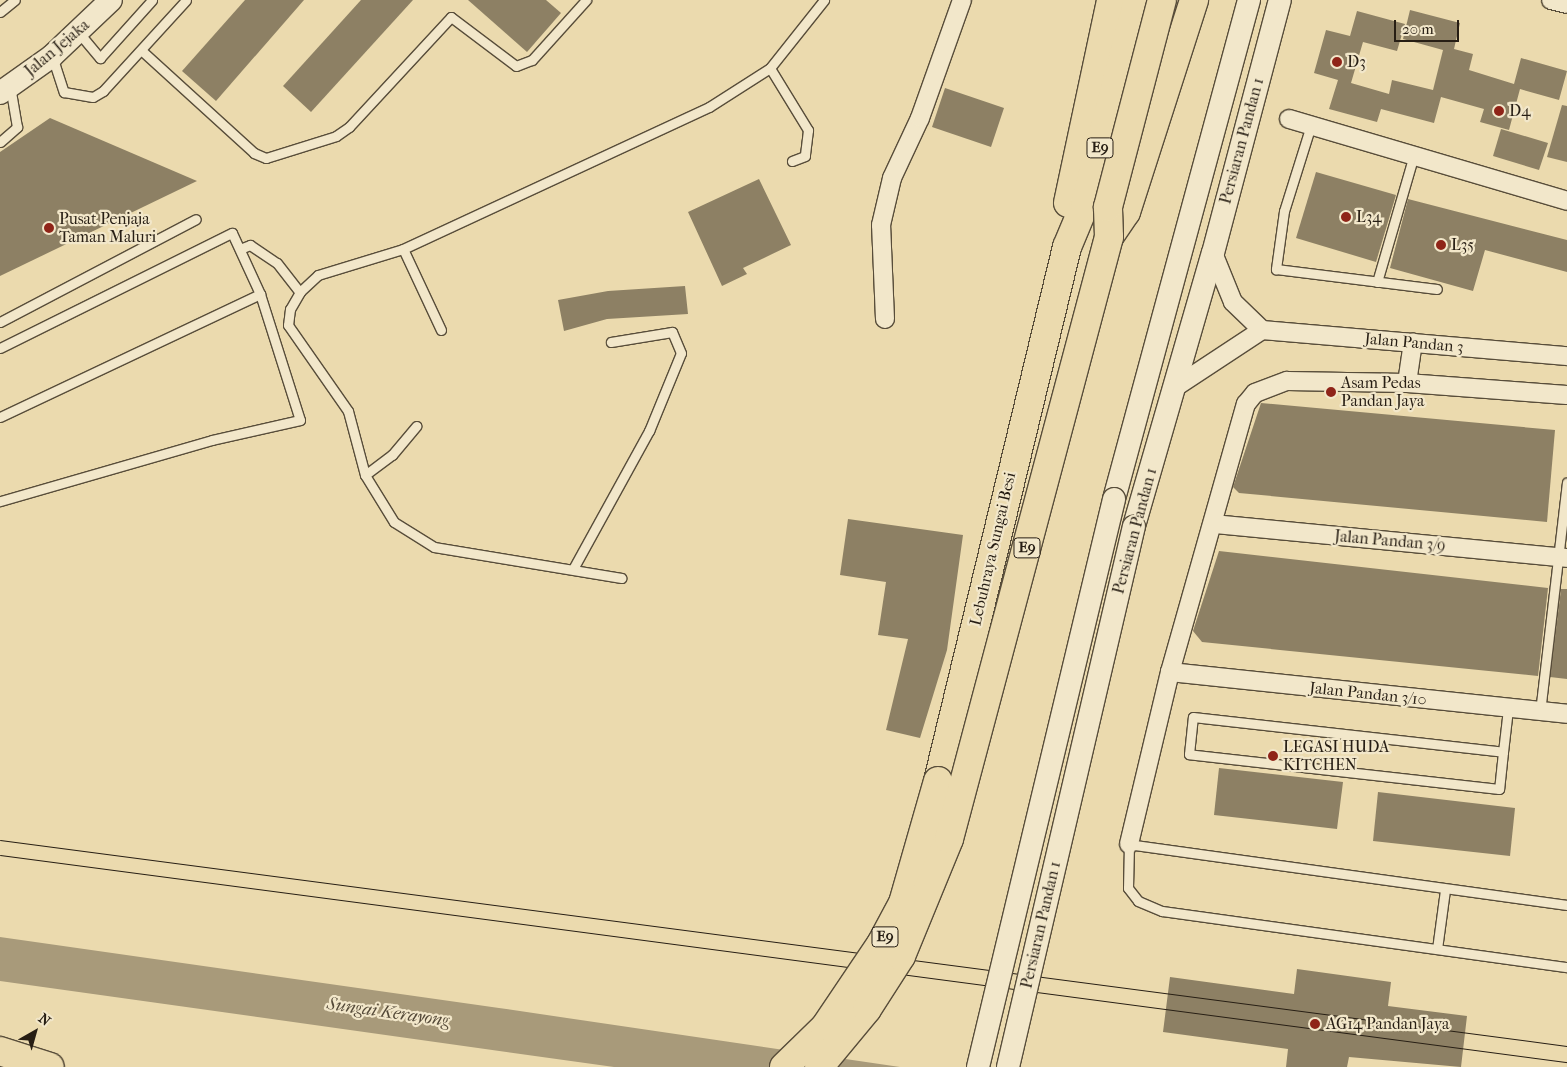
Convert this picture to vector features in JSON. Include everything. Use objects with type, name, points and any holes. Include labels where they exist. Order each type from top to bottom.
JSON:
[{"type":"highway","points":[[1067,247],[1068,200],[1111,0]]},
{"type":"highway","name":"Lebuhraya Sungai Besi","points":[[784,1067],[825,1027],[881,944],[903,903],[938,781],[1067,247],[1085,204],[1138,0]]},
{"type":"highway","name":"Lebuhraya Sungai Besi","points":[[819,1067],[867,1009],[901,956],[949,839],[1109,237],[1108,207],[1162,0]]},
{"type":"highway","points":[[1109,237],[1126,212],[1194,0]]},
{"type":"highway","points":[[0,1051],[50,1067]]},
{"type":"street","name":"Jalan Jejaka","points":[[5,89],[52,56],[78,34],[111,0]]},
{"type":"street","points":[[885,319],[881,225],[892,178],[920,118],[962,0]]},
{"type":"street","name":"Persiaran Pandan 1","points":[[978,1067],[1114,499],[1249,0]]},
{"type":"street","name":"Persiaran Pandan 1","points":[[1008,1067],[1134,526],[1213,253],[1280,0]]},
{"type":"street","points":[[1551,0],[1567,4]]},
{"type":"street","points":[[1289,119],[1567,201]]},
{"type":"street","points":[[1174,388],[1262,330],[1233,302],[1213,253]]},
{"type":"street","name":"Jalan Pandan 3","points":[[1262,330],[1567,356]]},
{"type":"street","points":[[1407,382],[1413,342]]},
{"type":"street","points":[[1128,844],[1170,672],[1214,524],[1246,404],[1255,393],[1287,381],[1407,382],[1567,394]]},
{"type":"street","name":"Jalan Pandan 3/9","points":[[1214,524],[1562,557]]},
{"type":"street","name":"Jalan Pandan 3/10","points":[[1170,672],[1567,714]]},
{"type":"lane","points":[[0,12],[15,0]]},
{"type":"lane","points":[[78,34],[100,58],[152,0]]},
{"type":"lane","points":[[52,56],[64,92],[92,96],[103,91],[186,0]]},
{"type":"lane","points":[[141,50],[254,153],[266,158],[336,136],[349,127],[451,17],[516,66],[532,60],[586,0]]},
{"type":"lane","points":[[621,578],[434,547],[394,522],[365,475],[348,411],[288,324],[290,309],[300,292],[318,275],[403,249],[709,107],[770,68],[824,0]]},
{"type":"lane","points":[[770,68],[808,130],[805,156],[792,161]]},
{"type":"lane","points":[[0,142],[17,127],[5,89]]},
{"type":"lane","points":[[1311,125],[1284,211],[1276,270],[1437,289]]},
{"type":"lane","points":[[1377,282],[1414,155]]},
{"type":"lane","points":[[0,322],[196,219]]},
{"type":"lane","points":[[0,348],[232,233],[260,294],[300,420],[212,440],[0,501]]},
{"type":"lane","points":[[240,249],[250,245],[277,263],[300,292]]},
{"type":"lane","points":[[403,249],[441,330]]},
{"type":"lane","points":[[0,416],[260,294]]},
{"type":"lane","points":[[573,569],[649,431],[681,354],[672,332],[611,342]]},
{"type":"lane","points":[[365,475],[392,455],[416,426]]},
{"type":"lane","points":[[1540,712],[1562,557],[1567,484]]},
{"type":"lane","points":[[1503,752],[1193,717],[1189,754],[1498,789],[1503,752],[1508,708]]},
{"type":"lane","points":[[1567,905],[1445,890],[1128,844],[1128,888],[1138,901],[1162,911],[1567,967]]},
{"type":"lane","points":[[1437,949],[1445,890]]},
{"type":"water","name":"Sungai Kerayong","points":[[0,937],[900,1067],[614,1067],[0,981]]},
{"type":"building","points":[[245,0],[304,0],[216,101],[182,71]]},
{"type":"building","points":[[361,0],[413,0],[311,112],[283,86]]},
{"type":"building","points":[[468,0],[546,0],[561,13],[527,52]]},
{"type":"building","points":[[1410,10],[1460,23],[1454,49],[1473,54],[1469,70],[1514,84],[1521,58],[1567,71],[1559,100],[1520,89],[1509,130],[1480,122],[1484,109],[1441,97],[1434,123],[1381,109],[1377,122],[1329,109],[1338,80],[1314,73],[1326,30],[1350,36],[1357,11],[1405,24],[1397,51],[1363,42],[1351,83],[1389,94],[1392,80],[1433,90],[1443,50],[1403,39]]},
{"type":"building","points":[[945,88],[1004,108],[991,147],[932,127]]},
{"type":"building","name":"D4","points":[[1562,105],[1567,106],[1567,162],[1547,157]]},
{"type":"building","name":"Pusat Penjaja Taman Maluri","points":[[50,118],[197,181],[0,276],[0,152]]},
{"type":"building","points":[[1501,129],[1548,143],[1539,170],[1493,156]]},
{"type":"building","name":"L34","points":[[1316,172],[1396,195],[1376,262],[1296,238]]},
{"type":"building","points":[[759,179],[791,245],[743,268],[747,274],[722,286],[688,212]]},
{"type":"building","name":"L35","points":[[1408,199],[1567,240],[1567,272],[1485,250],[1473,291],[1390,268]]},
{"type":"building","points":[[685,286],[688,314],[607,319],[564,331],[558,300],[608,291]]},
{"type":"building","points":[[1261,403],[1555,430],[1547,522],[1239,493],[1233,487]]},
{"type":"building","points":[[848,519],[963,535],[947,650],[920,738],[886,730],[908,639],[878,635],[886,582],[840,575]]},
{"type":"building","points":[[1219,551],[1548,588],[1538,676],[1202,642],[1193,631]]},
{"type":"building","points":[[1561,589],[1567,589],[1567,679],[1550,677]]},
{"type":"building","points":[[1219,768],[1343,782],[1337,829],[1214,815]]},
{"type":"building","points":[[1378,792],[1515,808],[1510,856],[1373,841]]},
{"type":"building","name":"AG14 Pandan Jaya","points":[[1297,969],[1391,982],[1388,1006],[1467,1016],[1461,1067],[1349,1057],[1347,1067],[1286,1067],[1288,1049],[1163,1032],[1170,977],[1294,994]]},
{"type":"tram line","points":[[0,840],[1567,1046]]},
{"type":"tram line","points":[[0,855],[1567,1062]]},
{"type":"place","name":"D3","points":[[1337,62]]},
{"type":"place","name":"D4","points":[[1499,111]]},
{"type":"place","name":"L34","points":[[1346,217]]},
{"type":"place","name":"Pusat Penjaja Taman Maluri","points":[[49,228]]},
{"type":"place","name":"L35","points":[[1441,245]]},
{"type":"place","name":"Asam Pedas Pandan Jaya","points":[[1331,392]]},
{"type":"place","name":"LEGASI HUDA KITCHEN","points":[[1273,756]]},
{"type":"place","name":"AG14 Pandan Jaya","points":[[1315,1024]]}]
